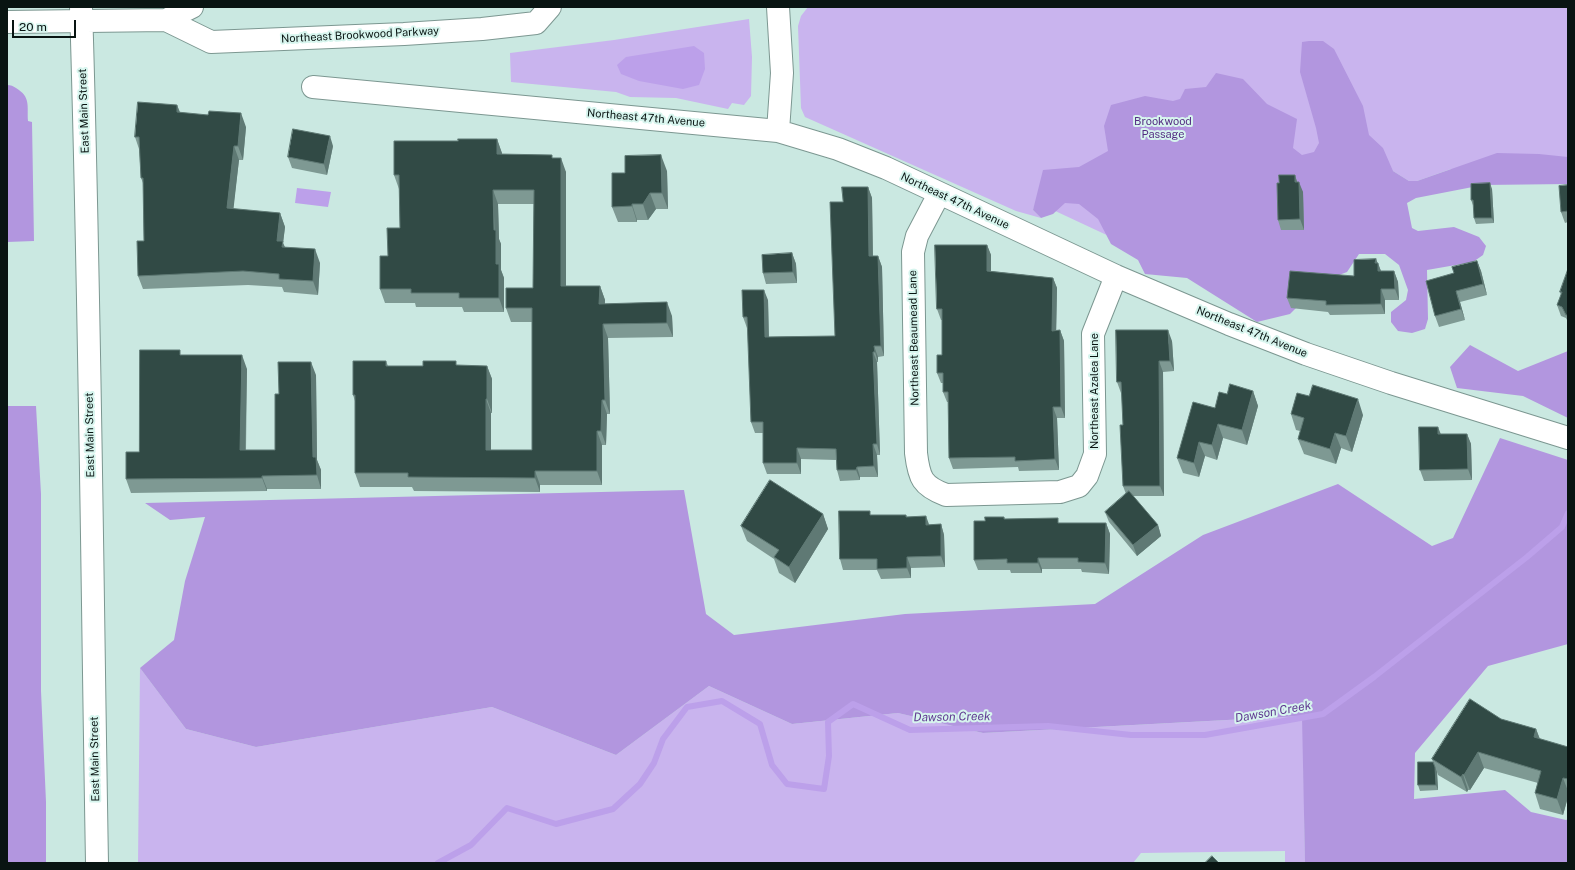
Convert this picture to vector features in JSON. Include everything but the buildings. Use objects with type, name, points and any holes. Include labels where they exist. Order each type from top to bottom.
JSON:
[{"type":"street","name":"Northeast Brookwood Parkway","points":[[166,20],[192,7]]},
{"type":"street","name":"Northeast Brookwood Parkway","points":[[7,22],[82,14],[166,20],[211,42],[404,34],[482,29],[536,23],[550,7]]},
{"type":"street","points":[[778,7],[782,73],[778,131]]},
{"type":"street","name":"East Main Street","points":[[82,14],[89,294],[97,863]]},
{"type":"street","name":"Northeast 47th Avenue","points":[[313,87],[778,131],[838,149],[886,168],[1116,276],[1229,324],[1306,354],[1391,383],[1563,435],[1568,438]]},
{"type":"street","name":"Northeast Beaumead Lane","points":[[927,485],[923,481],[918,468],[916,453],[913,252],[917,236],[939,194]]},
{"type":"street","name":"Northeast Azalea Lane","points":[[927,485],[932,490],[946,495],[1060,492],[1079,486],[1087,476],[1095,454],[1093,334],[1116,276]]},
{"type":"green space","name":"Brookwood Passage","points":[[808,7],[1568,7],[1568,172],[1451,169],[1417,181],[1409,181],[1393,171],[1280,316],[1036,202],[1033,210],[1041,218],[1016,211],[805,117],[801,108],[798,26],[801,16]]},
{"type":"green space","points":[[749,19],[752,57],[751,96],[744,105],[732,103],[728,109],[676,98],[630,97],[616,92],[511,82],[510,53],[614,40]]},
{"type":"green space","points":[[1323,41],[1334,49],[1363,106],[1369,135],[1383,148],[1393,171],[1409,181],[1417,181],[1497,153],[1539,154],[1568,157],[1568,184],[1483,185],[1416,198],[1407,203],[1412,228],[1418,231],[1454,227],[1479,237],[1486,246],[1483,255],[1473,262],[1427,270],[1428,319],[1425,329],[1412,333],[1398,331],[1391,322],[1391,312],[1406,300],[1408,290],[1399,265],[1385,254],[1359,254],[1347,272],[1323,281],[1290,314],[1257,322],[1187,278],[1145,274],[1138,260],[1111,244],[1098,219],[1079,204],[1065,203],[1053,214],[1041,218],[1033,210],[1043,170],[1079,167],[1108,151],[1104,126],[1111,105],[1145,96],[1173,101],[1180,99],[1185,89],[1206,87],[1216,73],[1243,79],[1267,104],[1297,119],[1293,148],[1302,155],[1314,152],[1319,143],[1300,72],[1302,42]]},
{"type":"green space","points":[[7,85],[11,85],[21,91],[24,95],[28,106],[28,121],[32,122],[34,241],[7,242]]},
{"type":"green space","points":[[1470,345],[1518,371],[1568,351],[1568,418],[1523,396],[1457,388],[1450,367]]},
{"type":"green space","points":[[7,406],[36,406],[41,494],[41,691],[46,802],[46,863],[7,863]]},
{"type":"green space","points":[[1500,438],[1568,460],[1568,644],[1488,666],[1415,753],[1414,799],[1505,790],[1531,812],[1566,820],[1568,819],[1568,863],[1305,863],[1302,716],[983,733],[898,713],[792,724],[709,686],[616,755],[492,707],[256,747],[186,729],[140,668],[174,640],[185,581],[205,517],[170,520],[145,503],[684,490],[706,614],[734,635],[905,614],[1095,604],[1203,535],[1338,484],[1432,546],[1453,538]]},
{"type":"green space","points":[[140,668],[186,729],[256,747],[492,707],[616,755],[709,686],[792,724],[898,713],[983,733],[1303,716],[1305,863],[1285,863],[1285,851],[1141,853],[1133,863],[138,863]]},
{"type":"shaded area","points":[[694,46],[704,53],[705,69],[699,85],[683,89],[639,81],[621,74],[617,65],[626,57]]},
{"type":"shaded area","points":[[297,188],[331,192],[328,207],[295,203]]},
{"type":"waterway","name":"Dawson Creek","points":[[438,863],[471,845],[507,808],[556,824],[613,809],[640,784],[654,763],[663,739],[687,707],[722,701],[760,724],[772,765],[787,784],[824,789],[829,756],[828,722],[853,704],[910,730],[1048,726],[1131,735],[1205,735],[1323,714],[1374,677],[1527,557],[1562,527],[1568,513]]}]
